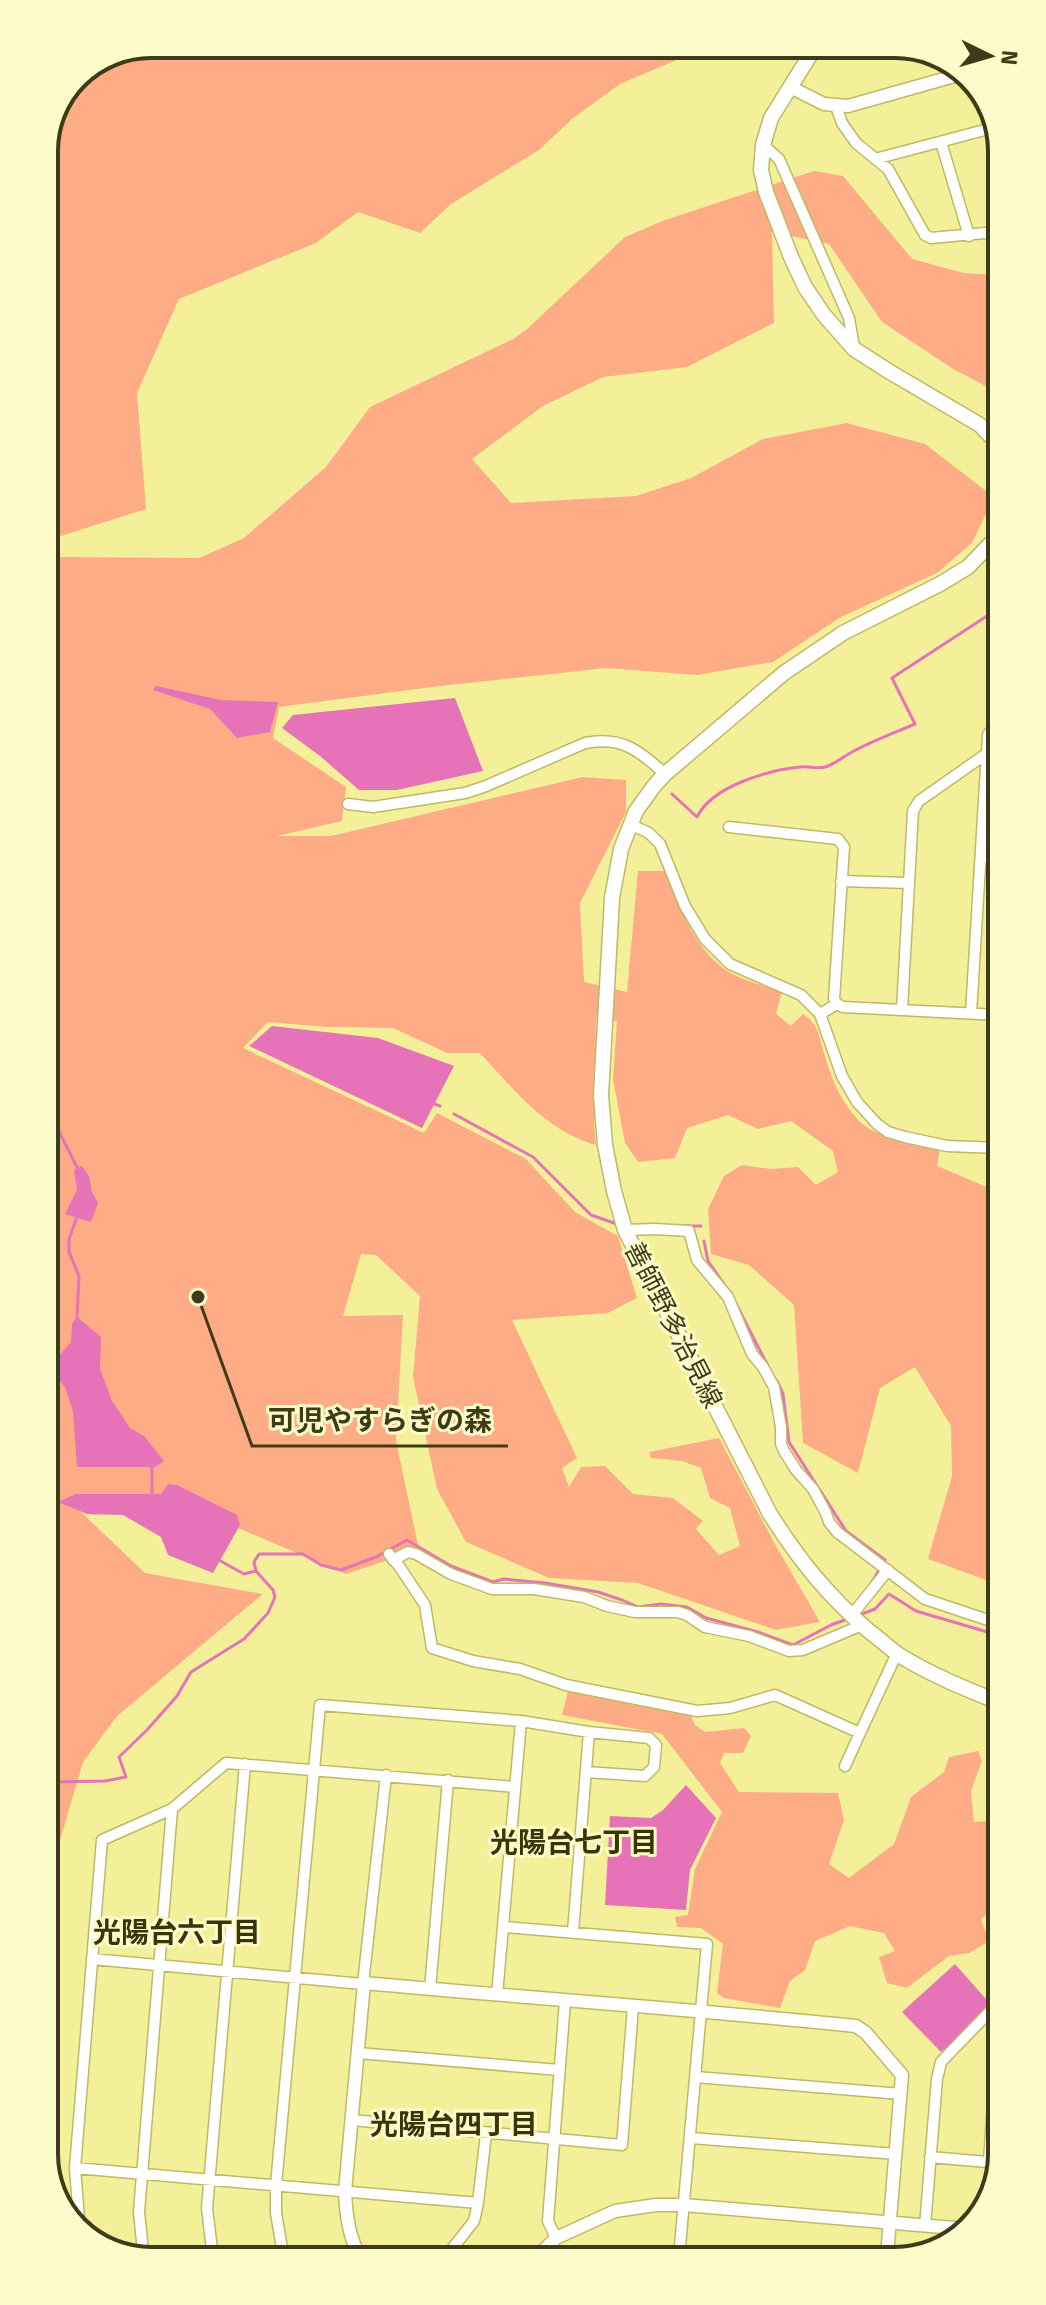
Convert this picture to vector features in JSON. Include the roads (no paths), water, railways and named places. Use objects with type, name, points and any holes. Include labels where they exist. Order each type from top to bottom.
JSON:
[{"type":"main road","points":[[808,58],[771,118],[763,145],[761,170],[775,218],[805,287],[824,315],[854,349],[980,425],[988,433]]},
{"type":"main road","name":"善師野多治見線","points":[[988,546],[968,567],[843,633],[784,673],[665,774],[645,798],[630,824],[621,849],[612,898],[601,1095],[605,1145],[625,1230],[770,1514],[815,1578],[897,1653],[940,1678],[988,1698]]},
{"type":"street","points":[[790,87],[824,104],[836,106],[860,104],[949,78],[948,74]]},
{"type":"street","points":[[836,106],[842,123],[856,143],[888,169],[925,235],[931,238],[988,233]]},
{"type":"street","points":[[875,159],[985,130]]},
{"type":"street","points":[[941,142],[969,236]]},
{"type":"street","points":[[763,145],[779,159],[849,318],[854,349]]},
{"type":"street","points":[[971,1013],[988,735]]},
{"type":"street","points":[[348,804],[373,807],[465,793],[585,743],[599,741],[628,746],[644,755],[665,774]]},
{"type":"street","points":[[902,1009],[913,811],[919,801],[986,754]]},
{"type":"street","points":[[630,824],[649,833],[660,844],[685,906],[705,939],[730,964],[801,995],[820,1014],[842,1076],[857,1102],[877,1124],[888,1132],[947,1146],[988,1148]]},
{"type":"street","points":[[729,827],[838,839],[844,847],[834,999],[837,1004],[843,1007],[988,1014]]},
{"type":"street","points":[[981,858],[988,858]]},
{"type":"street","points":[[841,881],[908,883]]},
{"type":"street","points":[[820,1014],[837,1004]]},
{"type":"street","points":[[625,1230],[689,1231],[697,1260],[728,1297],[752,1354],[774,1387],[784,1451],[813,1489],[837,1532],[925,1599],[988,1620]]},
{"type":"street","points":[[860,1733],[775,1695],[730,1708],[697,1711],[566,1685],[520,1669],[473,1661],[432,1648],[425,1605],[391,1557],[408,1552],[416,1554],[451,1574],[492,1589],[534,1589],[584,1597],[635,1612],[678,1612],[705,1627],[749,1636],[789,1651],[803,1650],[857,1616],[873,1587],[888,1570]]},
{"type":"street","points":[[845,1766],[897,1653]]},
{"type":"street","points":[[282,2247],[276,2213],[276,2185],[320,1705],[521,1721],[649,1738],[656,1745],[654,1767],[645,1776],[586,1772]]},
{"type":"street","points":[[497,1995],[521,1721]]},
{"type":"street","points":[[573,1932],[589,1732]]},
{"type":"street","points":[[79,2213],[75,2168],[102,1840],[172,1809],[226,1763],[515,1787]]},
{"type":"street","points":[[213,2247],[207,2208],[245,1764]]},
{"type":"street","points":[[357,2247],[346,2216],[345,2191],[386,1775]]},
{"type":"street","points":[[430,1989],[448,1780]]},
{"type":"street","points":[[143,2247],[139,2212],[141,2173],[172,1809]]},
{"type":"street","points":[[504,1927],[707,1944],[680,2247]]},
{"type":"street","points":[[92,1959],[856,2026],[866,2033],[902,2075],[888,2247]]},
{"type":"street","points":[[556,2238],[548,2221],[565,2001]]},
{"type":"street","points":[[352,2120],[622,2145],[633,2007]]},
{"type":"street","points":[[925,2226],[941,2062],[988,2013]]},
{"type":"street","points":[[358,2053],[559,2070]]},
{"type":"street","points":[[696,2077],[901,2094]]},
{"type":"street","points":[[453,2247],[474,2221],[486,2134]]},
{"type":"street","points":[[691,2138],[896,2154]]},
{"type":"street","points":[[930,2157],[987,2161]]},
{"type":"street","points":[[75,2168],[478,2203]]},
{"type":"street","points":[[547,2247],[556,2238],[615,2211],[656,2205],[949,2229]]},
{"type":"waterway","points":[[672,794],[697,817],[715,797],[742,782],[787,769],[828,766],[867,744],[915,724],[892,678],[988,616]]},
{"type":"waterway","points":[[432,1103],[440,1106]]},
{"type":"waterway","points":[[454,1114],[533,1157],[591,1215],[617,1224]]},
{"type":"waterway","points":[[58,1130],[78,1169]]},
{"type":"waterway","points":[[77,1217],[69,1239],[69,1252],[79,1276],[77,1318]]},
{"type":"waterway","points":[[682,1226],[701,1226]]},
{"type":"waterway","points":[[704,1241],[708,1261],[726,1287]]},
{"type":"waterway","points":[[734,1300],[767,1364]]},
{"type":"waterway","points":[[777,1381],[783,1394],[789,1442],[846,1531],[885,1560],[883,1563]]},
{"type":"waterway","points":[[152,1466],[152,1494]]},
{"type":"waterway","points":[[58,1782],[105,1781],[126,1777],[119,1757],[177,1696],[191,1672],[244,1639],[268,1613],[275,1597],[273,1590],[256,1571],[254,1562],[259,1554],[303,1554],[321,1565],[341,1570],[376,1557],[407,1540],[451,1566],[493,1582],[504,1579],[598,1592],[638,1607],[661,1604],[687,1607],[706,1618],[793,1645],[850,1618]]},
{"type":"waterway","points":[[217,1559],[244,1574],[256,1571]]},
{"type":"waterway","points":[[871,1584],[879,1570]]},
{"type":"waterway","points":[[857,1616],[875,1609],[889,1594],[916,1611],[988,1632]]},
{"type":"place","name":"可児やすらぎの森","points":[[198,1297]]},
{"type":"district","name":"光陽台七丁目","points":[[574,1842]]},
{"type":"district","name":"光陽台六丁目","points":[[177,1932]]},
{"type":"district","name":"光陽台四丁目","points":[[454,2124]]}]
